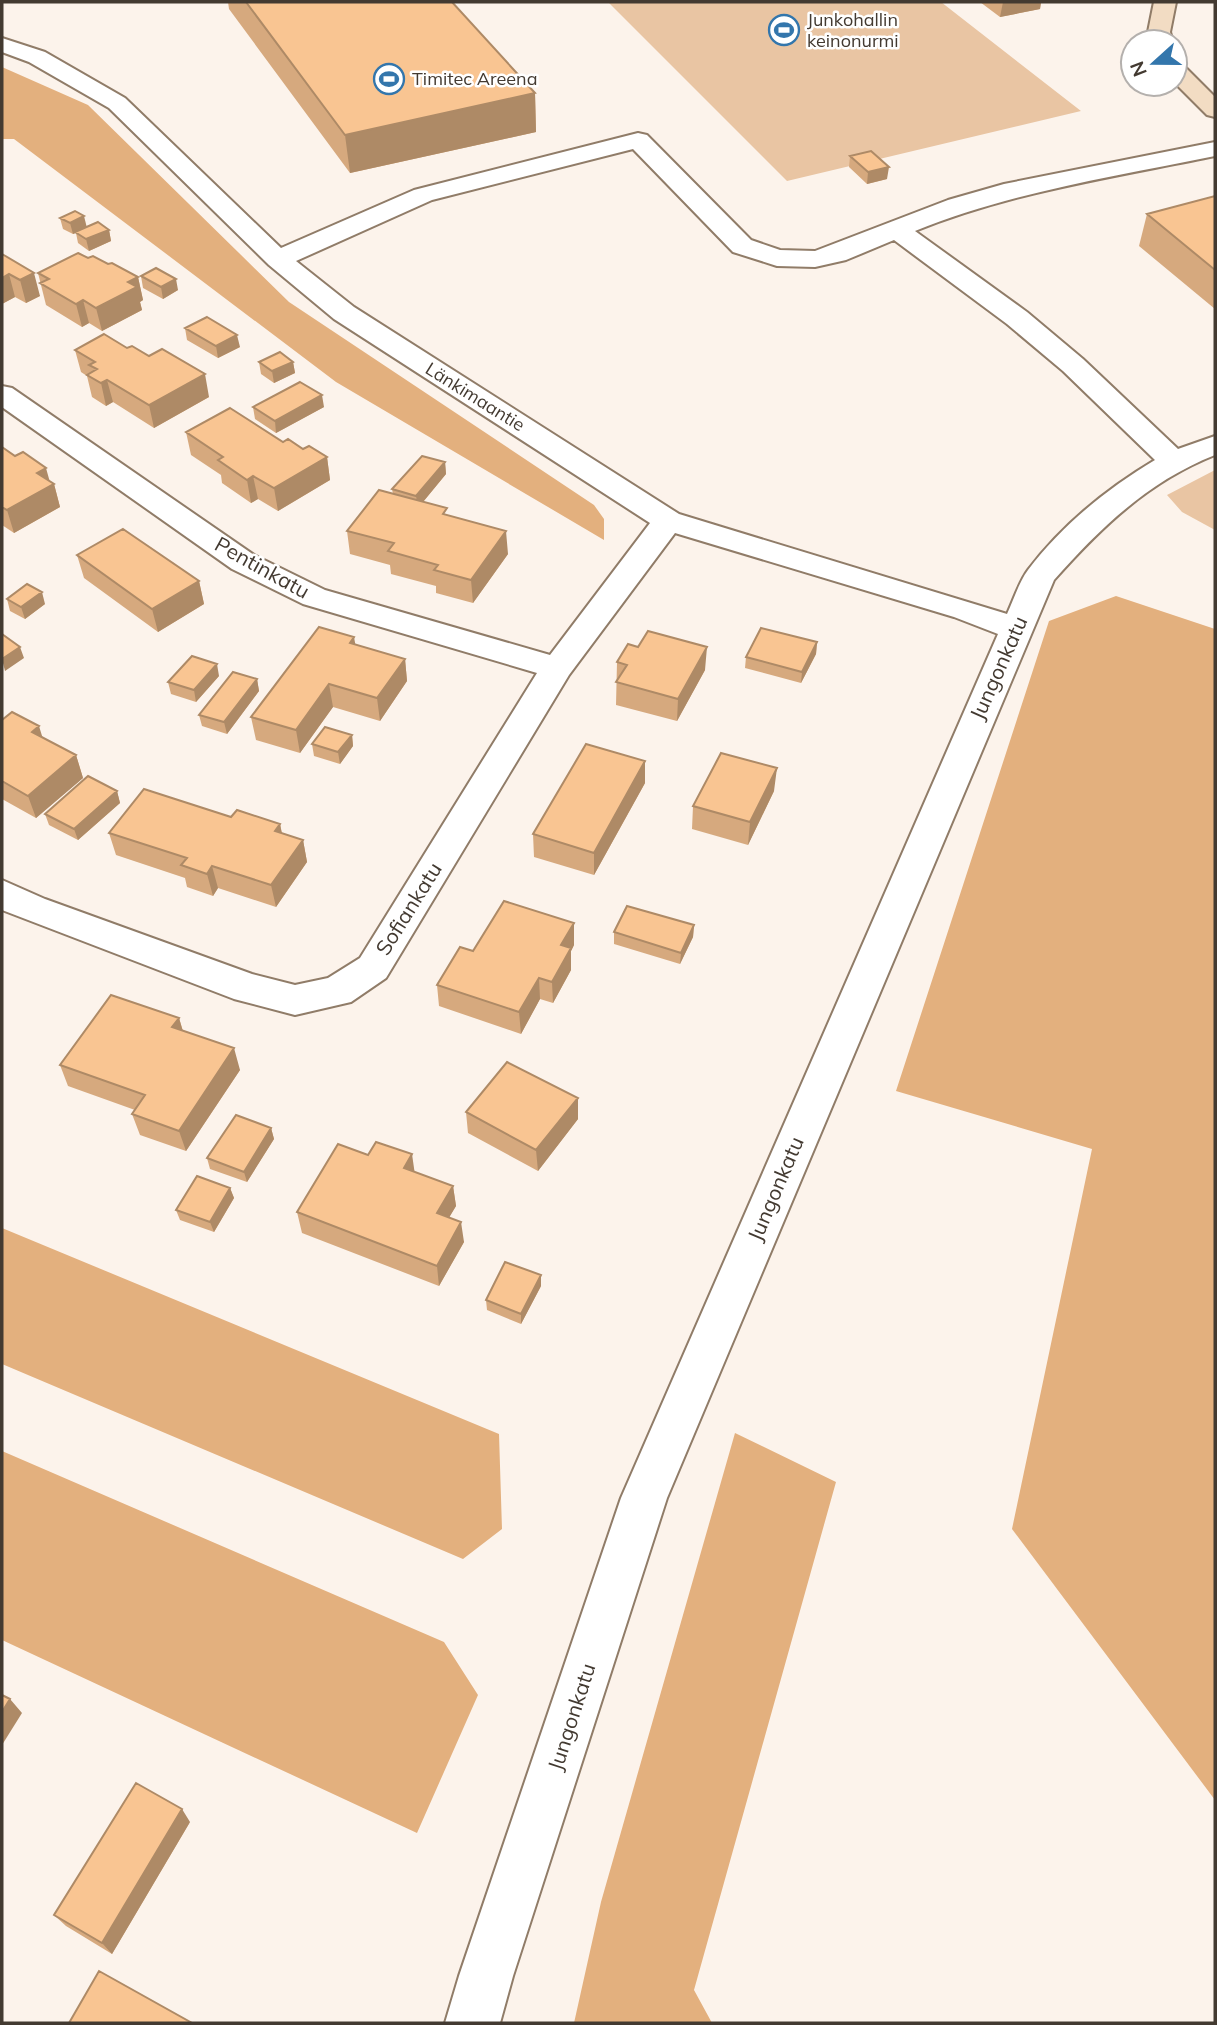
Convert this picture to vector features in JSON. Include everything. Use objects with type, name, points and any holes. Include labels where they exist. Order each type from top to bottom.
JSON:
[{"type":"street","points":[[1160,28],[1165,2]]},
{"type":"street","name":"Länkimaantie","points":[[2,45],[37,57],[117,103],[278,259],[344,313],[668,521],[1017,629]]},
{"type":"street","points":[[1189,84],[1215,110]]},
{"type":"street","points":[[278,259],[424,195],[638,139],[742,246],[761,255],[777,258],[815,259],[837,254],[957,205],[1013,189],[1215,149]]},
{"type":"street","points":[[895,229],[1035,334],[1130,417],[1174,461]]},
{"type":"street","name":"Pentinkatu","points":[[2,394],[243,562],[302,592],[557,668]]},
{"type":"street","name":"Jungonkatu","points":[[473,2023],[486,1976],[644,1499],[1040,576],[1085,526],[1144,479],[1174,461],[1215,445]]},
{"type":"street","name":"Sofiankatu","points":[[2,894],[32,909],[247,988],[295,1000],[338,991],[373,968],[557,668],[668,521]]},
{"type":"shaded area","points":[[608,2],[941,2],[1081,111],[787,181]]},
{"type":"shaded area","points":[[2,67],[88,105],[289,302],[594,505],[604,519],[604,540],[336,382],[14,139],[2,139]]},
{"type":"shaded area","points":[[1215,470],[1215,530],[1182,512],[1167,495]]},
{"type":"shaded area","points":[[1116,596],[1215,629],[1215,1800],[1012,1529],[1092,1149],[896,1091],[1049,621]]},
{"type":"shaded area","points":[[2,1228],[499,1434],[502,1529],[463,1559],[2,1364]]},
{"type":"shaded area","points":[[735,1433],[836,1482],[694,1990],[712,2023],[574,2023],[601,1902]]},
{"type":"shaded area","points":[[2,1451],[444,1642],[478,1695],[417,1833],[2,1640]]},
{"type":"building","points":[[246,2],[452,2],[535,93],[345,135]]},
{"type":"building","points":[[871,151],[889,167],[868,172],[850,156]]},
{"type":"building","points":[[1215,196],[1215,270],[1147,214]]},
{"type":"building","points":[[75,211],[84,216],[70,223],[60,218]]},
{"type":"building","points":[[98,222],[109,230],[86,239],[75,232]]},
{"type":"building","points":[[78,253],[112,263],[138,277],[128,282],[137,287],[96,308],[83,300],[76,304],[40,283],[49,279],[38,273]]},
{"type":"building","points":[[2,254],[34,273],[20,280],[9,274],[2,278]]},
{"type":"building","points":[[156,268],[176,279],[161,287],[141,276]]},
{"type":"building","points":[[207,317],[237,335],[216,346],[185,328]]},
{"type":"building","points":[[104,334],[127,348],[132,346],[149,356],[162,349],[205,374],[149,405],[107,380],[101,383],[87,375],[97,369],[89,365],[95,362],[75,350]]},
{"type":"building","points":[[280,352],[293,362],[272,371],[259,362]]},
{"type":"building","points":[[300,382],[322,395],[275,421],[253,407]]},
{"type":"building","points":[[230,408],[283,442],[288,439],[303,449],[309,446],[327,457],[274,488],[253,476],[247,480],[218,460],[223,457],[186,432]]},
{"type":"building","points":[[2,447],[15,456],[23,452],[46,468],[37,473],[54,484],[7,510],[2,507]]},
{"type":"building","points":[[422,456],[445,462],[416,496],[392,489]]},
{"type":"building","points":[[379,490],[447,508],[443,514],[506,531],[471,580],[434,570],[438,565],[388,551],[394,543],[347,531]]},
{"type":"building","points":[[123,529],[199,581],[152,609],[77,555]]},
{"type":"building","points":[[27,584],[42,592],[21,607],[7,599]]},
{"type":"building","points":[[319,627],[354,637],[350,643],[405,659],[377,698],[329,684],[296,730],[251,717]]},
{"type":"building","points":[[761,628],[817,642],[802,672],[746,657]]},
{"type":"building","points":[[648,631],[707,647],[678,699],[616,682],[627,665],[617,662],[628,644],[638,647]]},
{"type":"building","points":[[2,634],[20,647],[2,659]]},
{"type":"building","points":[[192,656],[217,664],[194,690],[168,682]]},
{"type":"building","points":[[233,672],[257,679],[224,722],[199,715]]},
{"type":"building","points":[[12,712],[39,726],[32,732],[76,755],[28,796],[2,781],[2,720]]},
{"type":"building","points":[[325,727],[352,735],[338,752],[312,744]]},
{"type":"building","points":[[586,744],[645,761],[594,853],[533,834]]},
{"type":"building","points":[[721,753],[777,768],[750,822],[693,806]]},
{"type":"building","points":[[88,776],[117,791],[74,829],[45,814]]},
{"type":"building","points":[[144,789],[231,817],[237,810],[280,824],[275,831],[303,840],[271,885],[212,866],[207,874],[181,865],[187,858],[109,833]]},
{"type":"building","points":[[504,901],[574,923],[561,945],[571,948],[552,982],[539,978],[519,1012],[437,985],[460,947],[473,951]]},
{"type":"building","points":[[627,906],[694,925],[681,953],[614,932]]},
{"type":"building","points":[[111,995],[179,1018],[172,1027],[234,1048],[179,1131],[132,1114],[145,1095],[60,1065]]},
{"type":"building","points":[[507,1062],[578,1098],[536,1150],[466,1112]]},
{"type":"building","points":[[236,1115],[271,1128],[244,1172],[207,1158]]},
{"type":"building","points":[[376,1142],[412,1154],[404,1168],[453,1186],[437,1213],[461,1222],[437,1266],[297,1212],[338,1144],[368,1155]]},
{"type":"building","points":[[197,1176],[230,1188],[210,1222],[176,1210]]},
{"type":"building","points":[[505,1262],[541,1275],[521,1314],[486,1300]]},
{"type":"building","points":[[2,1695],[10,1699],[2,1712]]},
{"type":"building","points":[[136,1783],[182,1809],[102,1943],[54,1915]]},
{"type":"building","points":[[99,1971],[192,2023],[69,2023]]},
{"type":"place","name":"Junkohallin keinonurmi","points":[[784,30]]},
{"type":"place","name":"Timitec Areena","points":[[389,79]]}]
